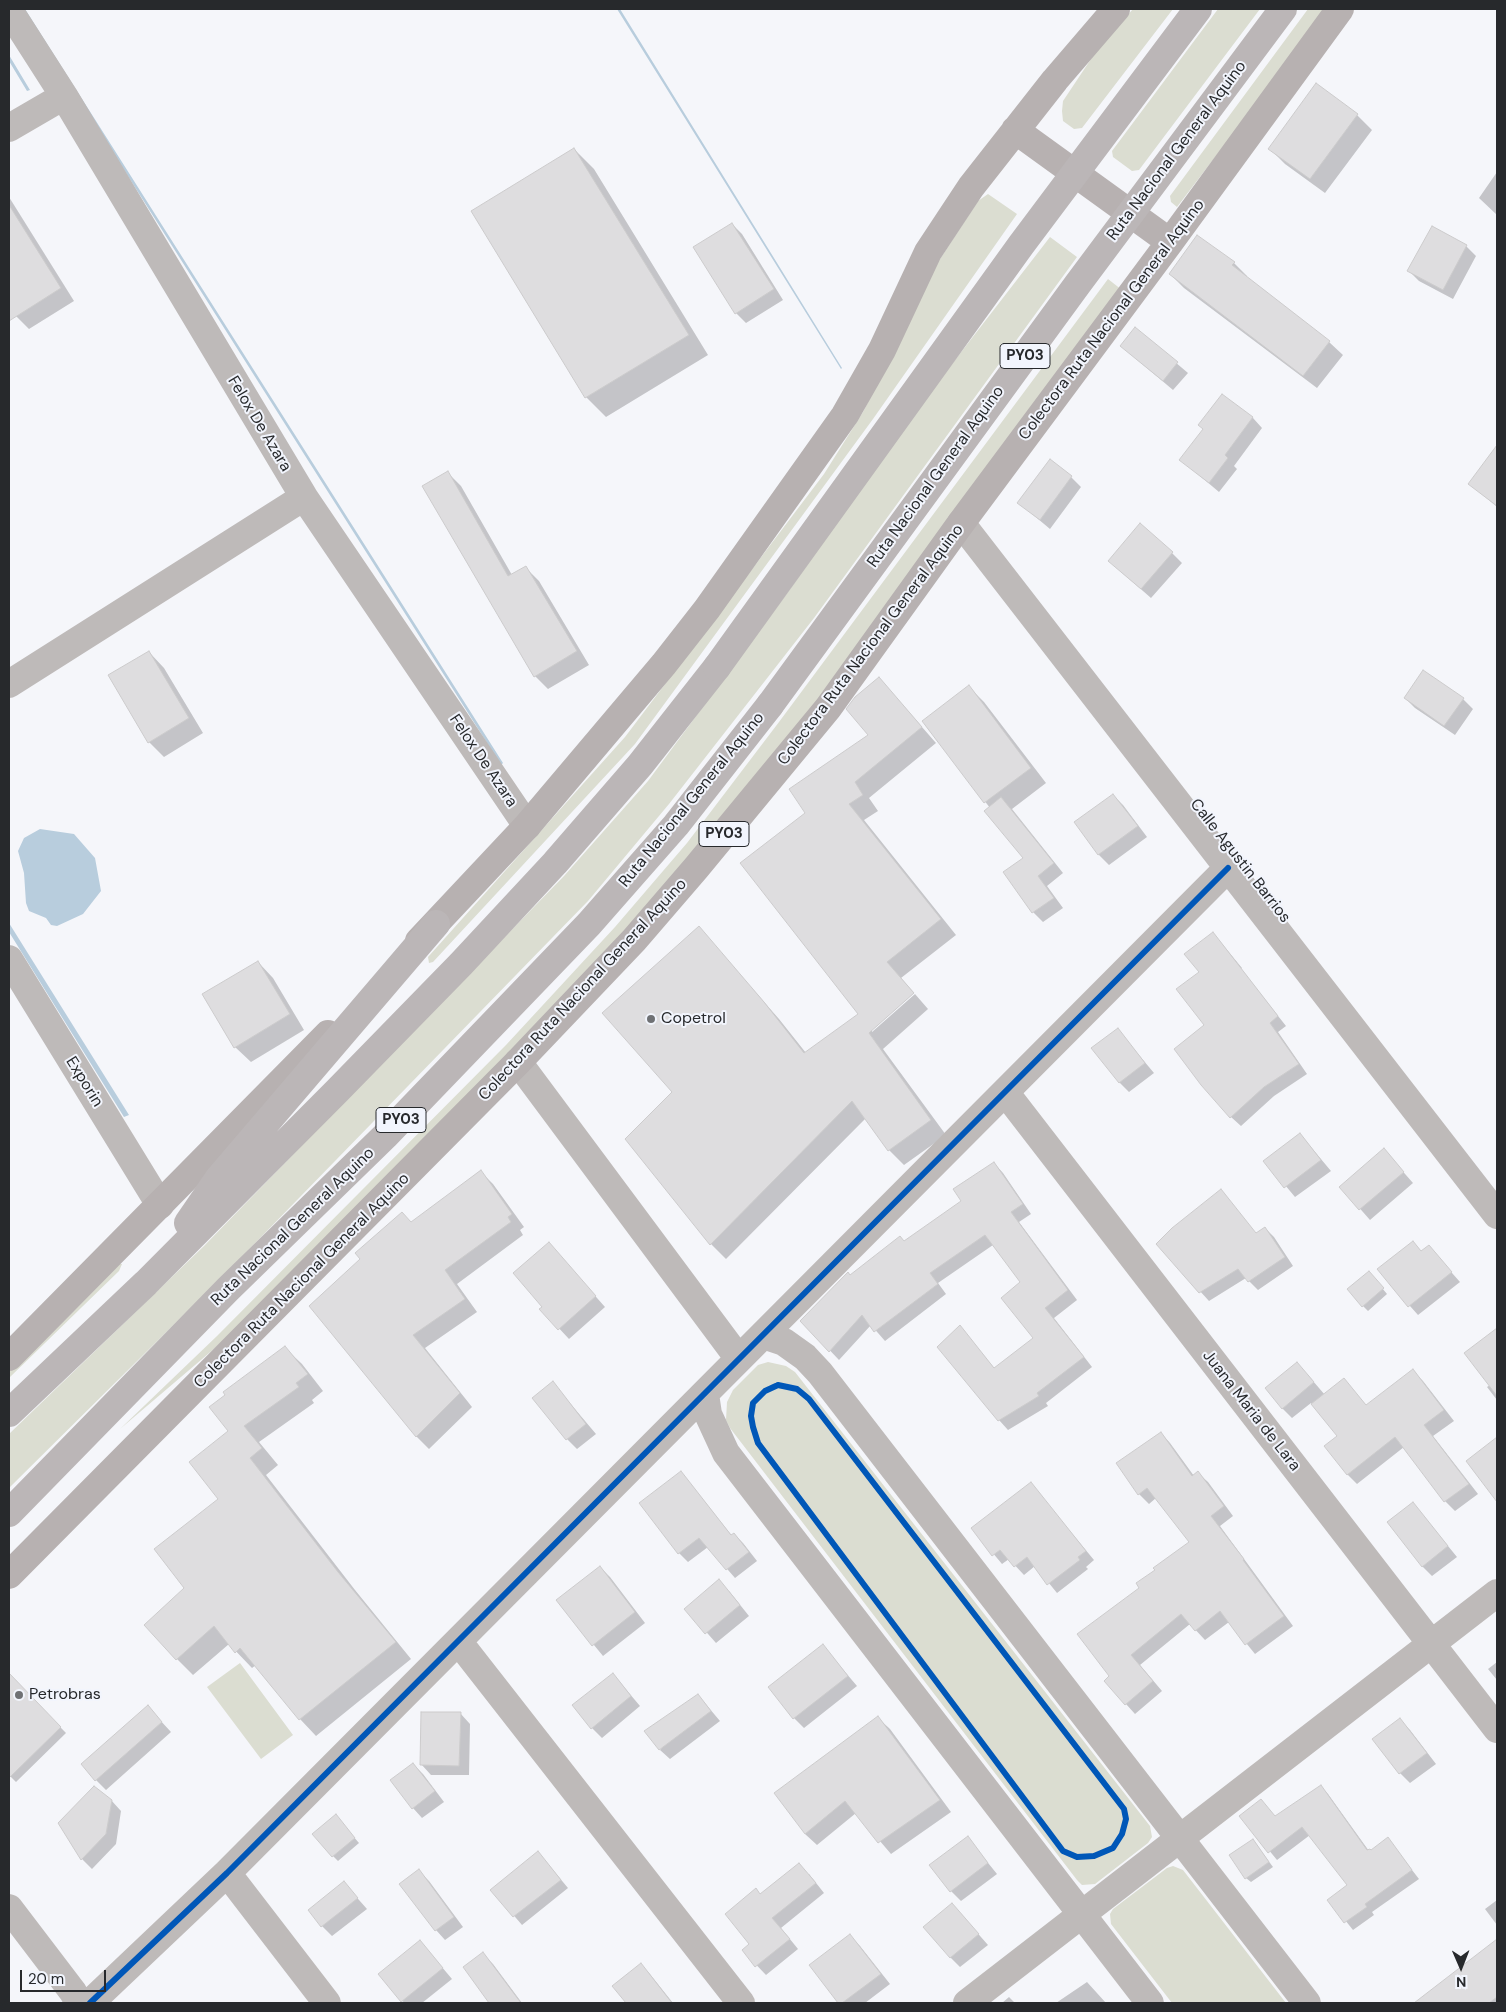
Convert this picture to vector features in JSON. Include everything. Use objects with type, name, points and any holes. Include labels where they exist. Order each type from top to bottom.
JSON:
[{"type":"highway","points":[[9,1413],[146,1283],[337,1091],[555,863],[640,766],[717,667],[1021,246],[1198,9]]},
{"type":"highway","name":"Ruta Nacional General Aquino","points":[[9,1513],[228,1289],[386,1136],[589,924],[676,824],[770,705],[1077,285],[1284,9]]},
{"type":"highway","points":[[146,1283],[219,1178],[436,924]]},
{"type":"main road","points":[[9,1357],[436,924],[527,826],[651,679],[707,609],[845,415],[882,350],[928,252],[971,187],[1014,130],[1116,9]]},
{"type":"main road","name":"Colectora Ruta Nacional General Aquino","points":[[9,1576],[518,1062],[634,940],[828,708],[1340,9]]},
{"type":"main road","points":[[1014,130],[1170,242]]},
{"type":"main road","points":[[9,1549],[185,1398]]},
{"type":"street","name":"Felox De Azara","points":[[9,10],[64,96],[304,497],[527,826]]},
{"type":"street","points":[[9,128],[64,96]]},
{"type":"street","points":[[9,684],[304,497]]},
{"type":"street","name":"Calle Agustin Barrios","points":[[961,524],[1497,1215]]},
{"type":"street","points":[[90,2003],[227,1873],[1228,868]]},
{"type":"street","name":"Exporin","points":[[9,959],[160,1205]]},
{"type":"street","points":[[518,1062],[739,1359]]},
{"type":"street","name":"Juana Maria de Lara","points":[[1005,1092],[1497,1729]]},
{"type":"street","points":[[763,1335],[784,1342],[805,1357],[820,1373],[1307,2003]]},
{"type":"street","points":[[705,1394],[708,1414],[726,1453],[1150,2003]]},
{"type":"street","points":[[967,2003],[1497,1593]]},
{"type":"street","points":[[458,1641],[741,2003]]},
{"type":"street","points":[[227,1873],[327,2003]]},
{"type":"street","points":[[9,1908],[73,1992],[79,2003]]},
{"type":"shaded area","points":[[1133,9],[1173,9],[1082,128],[1074,129],[1063,121],[1063,101],[1097,50]]},
{"type":"shaded area","points":[[1218,9],[1260,9],[1139,170],[1132,171],[1113,157],[1112,151]]},
{"type":"shaded area","points":[[1308,9],[1328,9],[1177,207],[1171,202],[1170,196]]},
{"type":"shaded area","points":[[988,194],[1017,214],[873,419],[635,744],[433,962],[429,963],[428,957],[625,737],[824,474],[863,412],[938,262],[978,201]]},
{"type":"shaded area","points":[[1050,237],[1077,257],[814,618],[669,804],[588,901],[228,1271],[9,1488],[9,1434],[204,1246],[564,876],[648,781],[785,596],[911,417]]},
{"type":"shaded area","points":[[1108,279],[1122,290],[792,736],[623,934],[512,1050],[222,1342],[120,1429],[217,1336],[506,1045],[615,927],[687,843]]},
{"type":"shaded area","points":[[119,1264],[122,1264],[119,1271],[9,1378],[9,1372]]},
{"type":"shaded area","points":[[768,1362],[786,1366],[795,1372],[1150,1826],[1152,1837],[1148,1843],[1095,1884],[1082,1885],[1077,1880],[730,1428],[726,1420],[727,1402],[733,1390],[758,1365]]},
{"type":"shaded area","points":[[240,1663],[293,1735],[261,1759],[207,1687]]},
{"type":"shaded area","points":[[1173,1866],[1183,1870],[1286,2003],[1172,2003],[1111,1924],[1110,1914],[1113,1909],[1167,1868]]},
{"type":"water","points":[[22,9],[25,9],[503,763],[501,765]]},
{"type":"water","points":[[617,9],[620,9],[841,369]]},
{"type":"water","points":[[9,55],[30,90],[27,91],[9,61]]},
{"type":"water","points":[[40,829],[74,834],[95,858],[101,891],[83,914],[57,926],[51,925],[46,918],[29,911],[26,903],[24,873],[18,851],[24,838]]},
{"type":"water","points":[[9,923],[129,1115],[124,1117],[9,932]]},
{"type":"building","points":[[1316,83],[1358,114],[1310,179],[1268,149]]},
{"type":"building","points":[[574,148],[689,335],[585,398],[471,211]]},
{"type":"building","points":[[9,205],[61,288],[9,321]]},
{"type":"building","points":[[732,223],[774,289],[735,314],[693,247]]},
{"type":"building","points":[[1432,226],[1467,245],[1443,290],[1407,271]]},
{"type":"building","points":[[1197,235],[1235,262],[1232,265],[1330,341],[1303,376],[1169,274]]},
{"type":"building","points":[[1135,327],[1178,362],[1163,381],[1120,346]]},
{"type":"building","points":[[1222,394],[1253,417],[1225,455],[1228,458],[1209,483],[1179,460],[1203,429],[1198,425]]},
{"type":"building","points":[[1497,445],[1497,506],[1468,484]]},
{"type":"building","points":[[1050,459],[1072,476],[1040,520],[1017,503]]},
{"type":"building","points":[[448,471],[508,576],[526,566],[577,651],[534,677],[422,486]]},
{"type":"building","points":[[1140,523],[1173,552],[1141,589],[1108,561]]},
{"type":"building","points":[[149,651],[189,718],[148,743],[108,675]]},
{"type":"building","points":[[1423,670],[1464,698],[1444,726],[1404,698]]},
{"type":"building","points":[[879,677],[922,727],[855,782],[863,795],[849,804],[941,919],[887,962],[914,993],[869,1033],[931,1120],[888,1151],[852,1101],[710,1245],[625,1139],[672,1092],[602,1013],[699,926],[764,1002],[804,1053],[858,1014],[740,863],[805,813],[789,789],[868,735],[846,709],[855,697]]},
{"type":"building","points":[[969,685],[1031,768],[984,803],[922,721]]},
{"type":"building","points":[[1113,794],[1138,826],[1098,855],[1074,822]]},
{"type":"building","points":[[1001,797],[1054,863],[1038,876],[1054,898],[1032,913],[1003,872],[1023,858],[984,811]]},
{"type":"building","points":[[1213,932],[1278,1016],[1270,1023],[1299,1064],[1264,1087],[1230,1118],[1201,1085],[1174,1049],[1204,1025],[1176,989],[1199,972],[1184,954]]},
{"type":"building","points":[[258,961],[290,1014],[234,1048],[202,994]]},
{"type":"building","points":[[1118,1028],[1145,1063],[1119,1083],[1091,1048]]},
{"type":"building","points":[[1300,1133],[1321,1160],[1284,1188],[1263,1161]]},
{"type":"building","points":[[1384,1148],[1404,1172],[1359,1210],[1339,1187]]},
{"type":"building","points":[[994,1162],[1023,1204],[1011,1212],[1068,1290],[1045,1308],[1084,1357],[1037,1393],[1039,1396],[998,1421],[937,1347],[960,1325],[994,1368],[1033,1338],[1001,1298],[1020,1282],[985,1235],[930,1273],[938,1284],[874,1332],[862,1315],[829,1352],[800,1321],[848,1272],[850,1275],[900,1236],[904,1241],[961,1201],[953,1189]]},
{"type":"building","points":[[481,1170],[512,1214],[508,1217],[511,1222],[445,1270],[465,1299],[413,1335],[460,1393],[416,1437],[309,1306],[360,1259],[355,1253],[402,1212],[411,1222]]},
{"type":"building","points":[[1221,1189],[1256,1233],[1265,1227],[1285,1257],[1248,1282],[1238,1269],[1199,1293],[1156,1244],[1172,1228]]},
{"type":"building","points":[[1413,1241],[1421,1251],[1429,1245],[1452,1272],[1408,1307],[1377,1269]]},
{"type":"building","points":[[549,1242],[596,1296],[558,1330],[539,1309],[542,1307],[513,1273]]},
{"type":"building","points":[[1369,1271],[1384,1288],[1362,1307],[1347,1289]]},
{"type":"building","points":[[1497,1328],[1497,1396],[1464,1353]]},
{"type":"building","points":[[285,1346],[308,1374],[296,1383],[299,1387],[244,1426],[262,1448],[250,1458],[338,1572],[396,1642],[299,1720],[240,1648],[235,1653],[214,1626],[176,1660],[144,1625],[184,1588],[154,1549],[218,1499],[189,1462],[228,1431],[209,1407],[225,1395],[223,1392]]},
{"type":"building","points":[[1297,1362],[1314,1382],[1282,1409],[1265,1388]]},
{"type":"building","points":[[1413,1369],[1444,1410],[1424,1425],[1469,1484],[1444,1502],[1395,1437],[1347,1475],[1324,1446],[1337,1436],[1311,1404],[1344,1378],[1366,1405]]},
{"type":"building","points":[[553,1381],[586,1424],[566,1440],[532,1398]]},
{"type":"building","points":[[1161,1432],[1192,1476],[1198,1471],[1224,1506],[1211,1516],[1284,1616],[1245,1645],[1220,1611],[1195,1631],[1181,1614],[1131,1655],[1153,1681],[1125,1705],[1104,1681],[1109,1676],[1077,1634],[1139,1588],[1136,1583],[1189,1542],[1147,1488],[1138,1495],[1116,1463]]},
{"type":"building","points":[[1497,1437],[1497,1502],[1466,1461]]},
{"type":"building","points":[[681,1471],[731,1535],[734,1533],[749,1552],[726,1570],[699,1538],[678,1554],[639,1503]]},
{"type":"building","points":[[1031,1482],[1086,1551],[1078,1557],[1080,1560],[1047,1585],[1027,1557],[1014,1567],[1000,1550],[992,1556],[971,1528]]},
{"type":"building","points":[[1413,1502],[1448,1546],[1422,1567],[1387,1522]]},
{"type":"building","points":[[600,1566],[635,1612],[592,1646],[556,1600]]},
{"type":"building","points":[[719,1579],[740,1605],[705,1634],[684,1609]]},
{"type":"building","points":[[823,1644],[848,1676],[793,1719],[768,1687]]},
{"type":"building","points":[[9,1673],[61,1727],[9,1778]]},
{"type":"building","points":[[613,1673],[631,1696],[591,1729],[572,1705]]},
{"type":"building","points":[[698,1694],[711,1711],[659,1750],[644,1731]]},
{"type":"building","points":[[148,1705],[162,1722],[95,1781],[81,1764]]},
{"type":"building","points":[[421,1712],[461,1712],[459,1766],[420,1765]]},
{"type":"building","points":[[878,1716],[940,1800],[878,1843],[845,1801],[805,1834],[774,1793]]},
{"type":"building","points":[[1400,1718],[1427,1753],[1399,1774],[1372,1739]]},
{"type":"building","points":[[413,1763],[435,1791],[412,1809],[390,1780]]},
{"type":"building","points":[[1321,1785],[1367,1850],[1371,1850],[1388,1837],[1412,1870],[1365,1904],[1367,1907],[1344,1923],[1327,1900],[1347,1885],[1302,1827],[1268,1853],[1239,1816],[1261,1799],[1275,1816]]},
{"type":"building","points":[[94,1786],[112,1800],[106,1834],[81,1860],[58,1823]]},
{"type":"building","points":[[336,1814],[355,1838],[332,1857],[312,1834]]},
{"type":"building","points":[[968,1836],[988,1863],[950,1892],[929,1865]]},
{"type":"building","points":[[1253,1839],[1269,1862],[1245,1879],[1229,1855]]},
{"type":"building","points":[[538,1851],[561,1880],[513,1917],[490,1890]]},
{"type":"building","points":[[799,1863],[816,1883],[772,1918],[790,1939],[755,1967],[742,1950],[749,1944],[725,1914],[756,1888],[760,1894]]},
{"type":"building","points":[[419,1869],[454,1917],[435,1931],[399,1884]]},
{"type":"building","points":[[344,1881],[358,1898],[321,1927],[308,1910]]},
{"type":"building","points":[[952,1903],[979,1934],[950,1958],[923,1927]]},
{"type":"building","points":[[850,1934],[881,1974],[842,2003],[838,2003],[809,1965]]},
{"type":"building","points":[[1497,1939],[1497,1997],[1489,2003],[1414,2003]]},
{"type":"building","points":[[420,1940],[443,1968],[401,2002],[378,1974]]},
{"type":"building","points":[[483,1952],[521,2003],[489,2003],[463,1967]]},
{"type":"building","points":[[641,1963],[672,2003],[626,2003],[612,1986]]},
{"type":"cycle path","points":[[90,2003],[227,1873],[1228,868]]},
{"type":"cycle path","points":[[778,1385],[797,1389],[809,1399],[1124,1809],[1126,1819],[1122,1834],[1113,1848],[1094,1856],[1077,1857],[1063,1851],[758,1443],[751,1416],[753,1403],[765,1391],[778,1385]]},
{"type":"place","name":"Copetrol","points":[[651,1019]]},
{"type":"place","name":"Petrobras","points":[[19,1695]]}]
